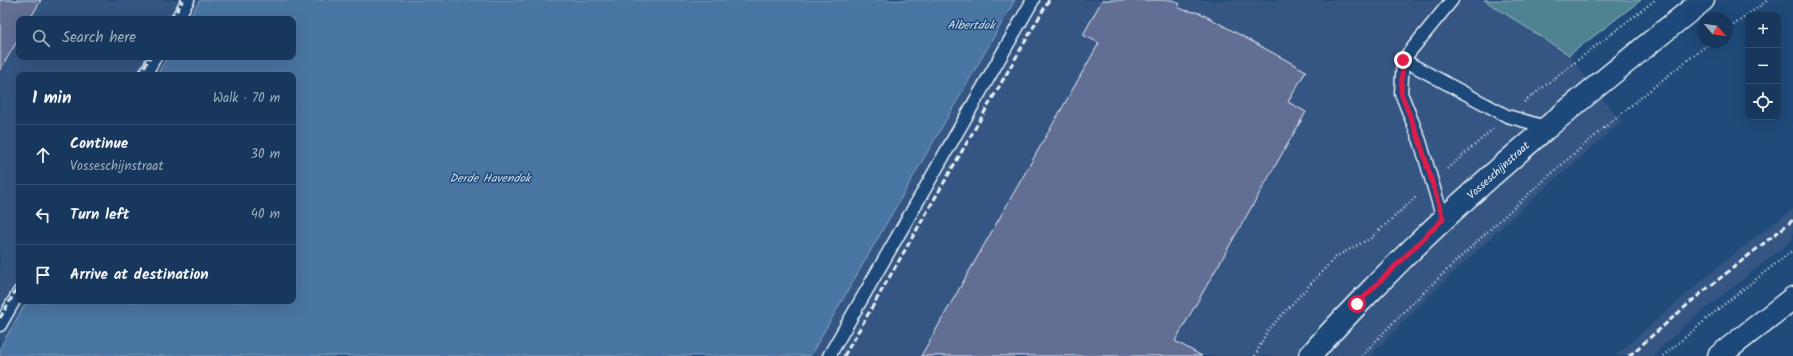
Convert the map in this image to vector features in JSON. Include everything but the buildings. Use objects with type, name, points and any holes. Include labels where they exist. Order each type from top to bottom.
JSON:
[{"type":"street","name":"Vosseschijnstraat","points":[[1310,356],[1357,304],[1443,219],[1546,127],[1703,0]]},
{"type":"street","points":[[1719,356],[1793,298]]},
{"type":"lane","points":[[179,16],[188,0]]},
{"type":"lane","points":[[829,356],[1033,0]]},
{"type":"lane","points":[[1443,219],[1420,142],[1401,93],[1403,60],[1452,0]]},
{"type":"lane","points":[[147,72],[153,60]]},
{"type":"lane","points":[[1403,60],[1507,116],[1546,127]]},
{"type":"lane","points":[[0,325],[16,297]]},
{"type":"path","points":[[1733,26],[1768,0]]},
{"type":"path","points":[[1362,356],[1426,290],[1560,164],[1631,105],[1703,48]]},
{"type":"path","points":[[1663,356],[1722,306],[1793,250]]},
{"type":"shaded area","points":[[0,0],[200,0],[191,16],[16,16],[16,60],[165,60],[159,72],[16,72],[16,304],[25,304],[0,348]]},
{"type":"shaded area","points":[[1015,0],[1484,0],[1569,55],[1621,122],[1517,213],[1431,294],[1370,356],[810,356]]},
{"type":"shaded area","points":[[1793,209],[1793,239],[1682,328],[1653,356],[1615,356],[1727,259]]},
{"type":"green space","points":[[1484,0],[1641,0],[1569,55]]},
{"type":"water","name":"Derde Havendok","points":[[200,0],[1015,0],[810,356],[0,356],[0,348],[25,304],[296,304],[296,72],[159,72],[165,60],[296,60],[296,16],[191,16]]},
{"type":"railway","points":[[174,16],[183,0]]},
{"type":"railway","points":[[844,356],[1049,0]]},
{"type":"railway","points":[[142,72],[148,60]]},
{"type":"railway","points":[[1629,356],[1694,299],[1793,220]]},
{"type":"railway","points":[[0,318],[16,290]]},
{"type":"route","points":[[1357,304],[1443,219],[1433,181],[1401,93],[1403,60]]},
{"type":"water label","name":"Albertdok","points":[[971,25]]}]
